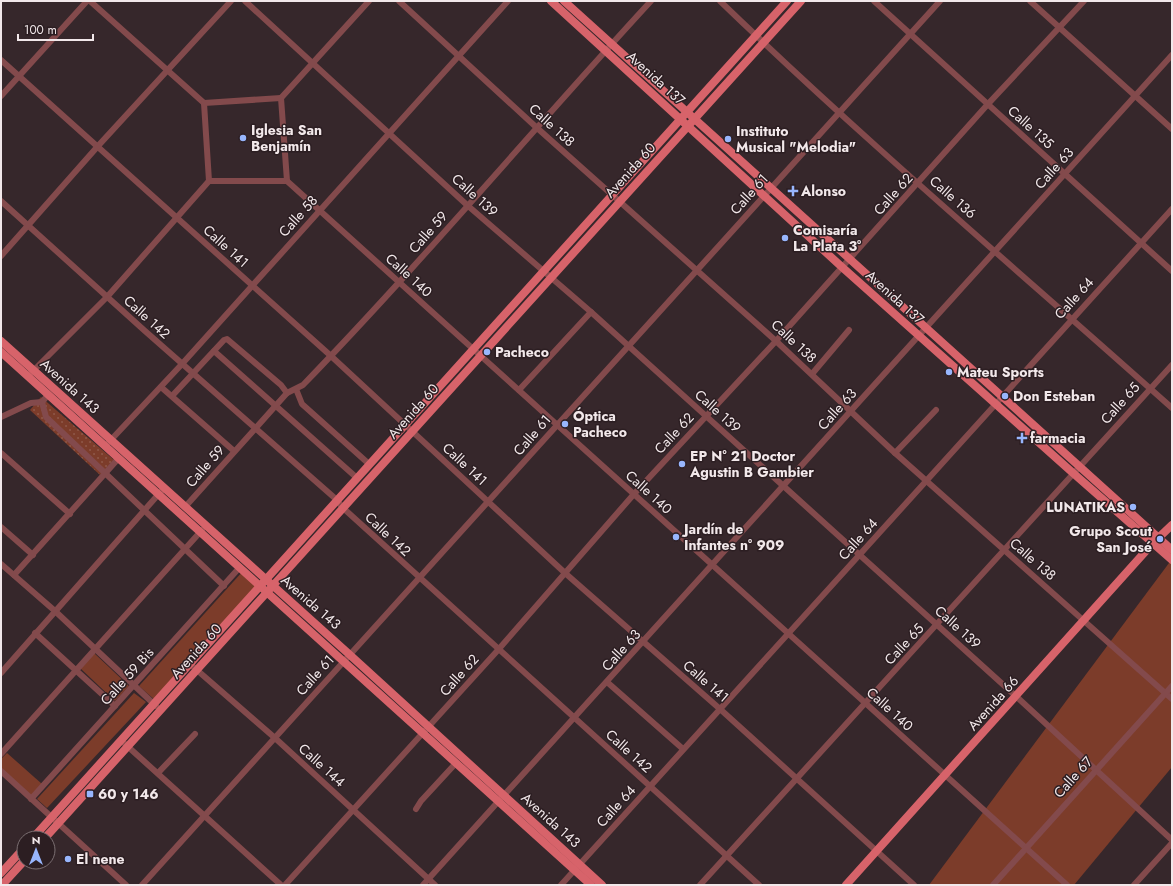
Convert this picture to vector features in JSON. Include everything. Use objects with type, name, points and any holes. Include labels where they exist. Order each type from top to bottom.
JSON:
[{"type":"main road","name":"Avenida 137","points":[[552,1],[691,116],[772,187],[926,328],[1080,465],[1172,560]]},
{"type":"main road","name":"Avenida 137","points":[[564,1],[685,122],[843,268],[1073,473],[1156,543],[1172,550]]},
{"type":"main road","name":"Avenida 60","points":[[691,116],[756,36],[787,1]]},
{"type":"main road","name":"Avenida 60","points":[[52,830],[342,507],[480,356],[613,195],[763,43],[801,1]]},
{"type":"main road","name":"Avenida 60","points":[[40,830],[473,350],[620,202],[685,122]]},
{"type":"main road","name":"Avenida 143","points":[[1,340],[48,395],[108,443],[118,458],[161,492],[185,507],[240,567],[263,582]]},
{"type":"main road","name":"Avenida 143","points":[[1,352],[31,374],[347,657],[577,867],[602,885]]},
{"type":"main road","name":"Avenida 66","points":[[851,885],[1172,525]]},
{"type":"main road","name":"Avenida 143","points":[[426,729],[456,763],[501,798]]},
{"type":"main road","name":"Avenida 66","points":[[846,885],[878,853]]},
{"type":"main road","points":[[1,873],[16,857]]},
{"type":"main road","name":"Avenida 143","points":[[577,867],[591,885]]},
{"type":"main road","points":[[2,885],[16,870]]},
{"type":"street","points":[[1,96],[87,1]]},
{"type":"street","points":[[31,374],[107,297],[209,181],[204,103],[90,1]]},
{"type":"street","points":[[1,256],[98,146],[231,1]]},
{"type":"street","name":"Calle 139","points":[[245,1],[467,205],[591,312],[707,416],[782,486],[1018,697],[1172,842]]},
{"type":"street","points":[[204,103],[281,98],[370,1]]},
{"type":"street","name":"Calle 138","points":[[400,1],[536,127],[812,374],[895,453],[1086,621],[1172,699]]},
{"type":"street","name":"Calle 58","points":[[108,443],[253,286],[508,1]]},
{"type":"street","name":"Calle 59","points":[[185,507],[287,393],[303,385],[331,356],[651,1]]},
{"type":"street","name":"Calle 136","points":[[720,1],[763,43],[1172,408]]},
{"type":"street","name":"Calle 135","points":[[874,1],[1172,271]]},
{"type":"street","name":"Calle 61","points":[[142,885],[347,657],[489,503],[557,425],[940,1]]},
{"type":"street","points":[[1030,1],[1172,129]]},
{"type":"street","name":"Calle 62","points":[[286,885],[498,650],[634,494],[776,342],[988,104],[1061,28],[1084,1]]},
{"type":"street","name":"Calle 63","points":[[423,885],[643,643],[782,486],[852,411],[995,250],[1172,55]]},
{"type":"street","name":"Calle 141","points":[[1,60],[331,356],[565,573],[720,709],[914,885]]},
{"type":"street","points":[[209,181],[287,181],[281,98]]},
{"type":"street","name":"Calle 140","points":[[287,181],[1067,885]]},
{"type":"street","name":"Calle 142","points":[[1,201],[182,364],[337,500],[342,507],[419,578],[759,885]]},
{"type":"street","name":"Calle 64","points":[[561,885],[926,481],[1004,397],[1071,319],[1172,209]]},
{"type":"street","points":[[519,390],[591,312]]},
{"type":"street","points":[[812,374],[849,330]]},
{"type":"street","points":[[172,396],[224,340],[227,339],[281,385],[287,393]]},
{"type":"street","points":[[214,351],[277,405],[357,478]]},
{"type":"street","name":"Calle 65","points":[[700,885],[865,702],[938,625],[1080,465],[1172,365]]},
{"type":"street","points":[[161,387],[234,451]]},
{"type":"street","points":[[296,389],[302,404],[370,464]]},
{"type":"street","points":[[1,417],[31,404],[42,402],[48,395]]},
{"type":"street","points":[[42,402],[46,417],[224,586]]},
{"type":"street","points":[[895,453],[936,410]]},
{"type":"street","points":[[1,453],[70,514]]},
{"type":"street","points":[[14,575],[70,514],[118,458]]},
{"type":"street","points":[[1,673],[161,492]]},
{"type":"street","points":[[1,527],[33,555]]},
{"type":"street","points":[[1,754],[203,528]]},
{"type":"street","points":[[1,564],[55,611],[161,710]]},
{"type":"street","name":"Calle 59 Bis","points":[[31,799],[240,567]]},
{"type":"street","points":[[36,633],[115,706]]},
{"type":"street","name":"Calle 144","points":[[190,664],[275,738],[435,885]]},
{"type":"street","points":[[607,682],[683,749]]},
{"type":"street","name":"Calle 67","points":[[993,885],[1172,686]]},
{"type":"street","points":[[158,773],[195,734]]},
{"type":"street","points":[[121,740],[281,885]]},
{"type":"street","points":[[416,809],[421,801],[456,763]]},
{"type":"street","points":[[1,771],[126,885]]},
{"type":"street","points":[[1134,885],[1172,842]]},
{"type":"shaded area","points":[[41,397],[114,460],[100,475],[30,410]]},
{"type":"shaded area","points":[[1172,559],[1172,767],[1074,885],[929,885]]},
{"type":"shaded area","points":[[243,571],[260,587],[156,701],[139,686]]},
{"type":"shaded area","points":[[94,653],[129,686],[115,701],[80,668]]},
{"type":"shaded area","points":[[134,693],[146,702],[47,808],[37,799]]},
{"type":"shaded area","points":[[7,753],[42,784],[31,796],[1,769],[1,759]]},
{"type":"place","name":"Iglesia San Benjamín","points":[[243,138]]},
{"type":"place","name":"Instituto Musical \"Melodia\"","points":[[728,139]]},
{"type":"place","name":"Alonso","points":[[793,191]]},
{"type":"place","name":"Comisaría La Plata 3°","points":[[785,238]]},
{"type":"place","name":"Pacheco","points":[[487,352]]},
{"type":"place","name":"Mateu Sports","points":[[949,372]]},
{"type":"place","name":"Don Esteban","points":[[1005,396]]},
{"type":"place","name":"Óptica Pacheco","points":[[565,424]]},
{"type":"place","name":"farmacia","points":[[1022,438]]},
{"type":"place","name":"EP N° 21 Doctor Agustin B Gambier","points":[[682,464]]},
{"type":"place","name":"LUNATIKAS","points":[[1133,507]]},
{"type":"place","name":"Jardín de Infantes n° 909","points":[[676,537]]},
{"type":"place","name":"Grupo Scout San José","points":[[1160,539]]},
{"type":"place","name":"60 y 146","points":[[90,794]]},
{"type":"place","name":"El nene","points":[[68,859]]}]
